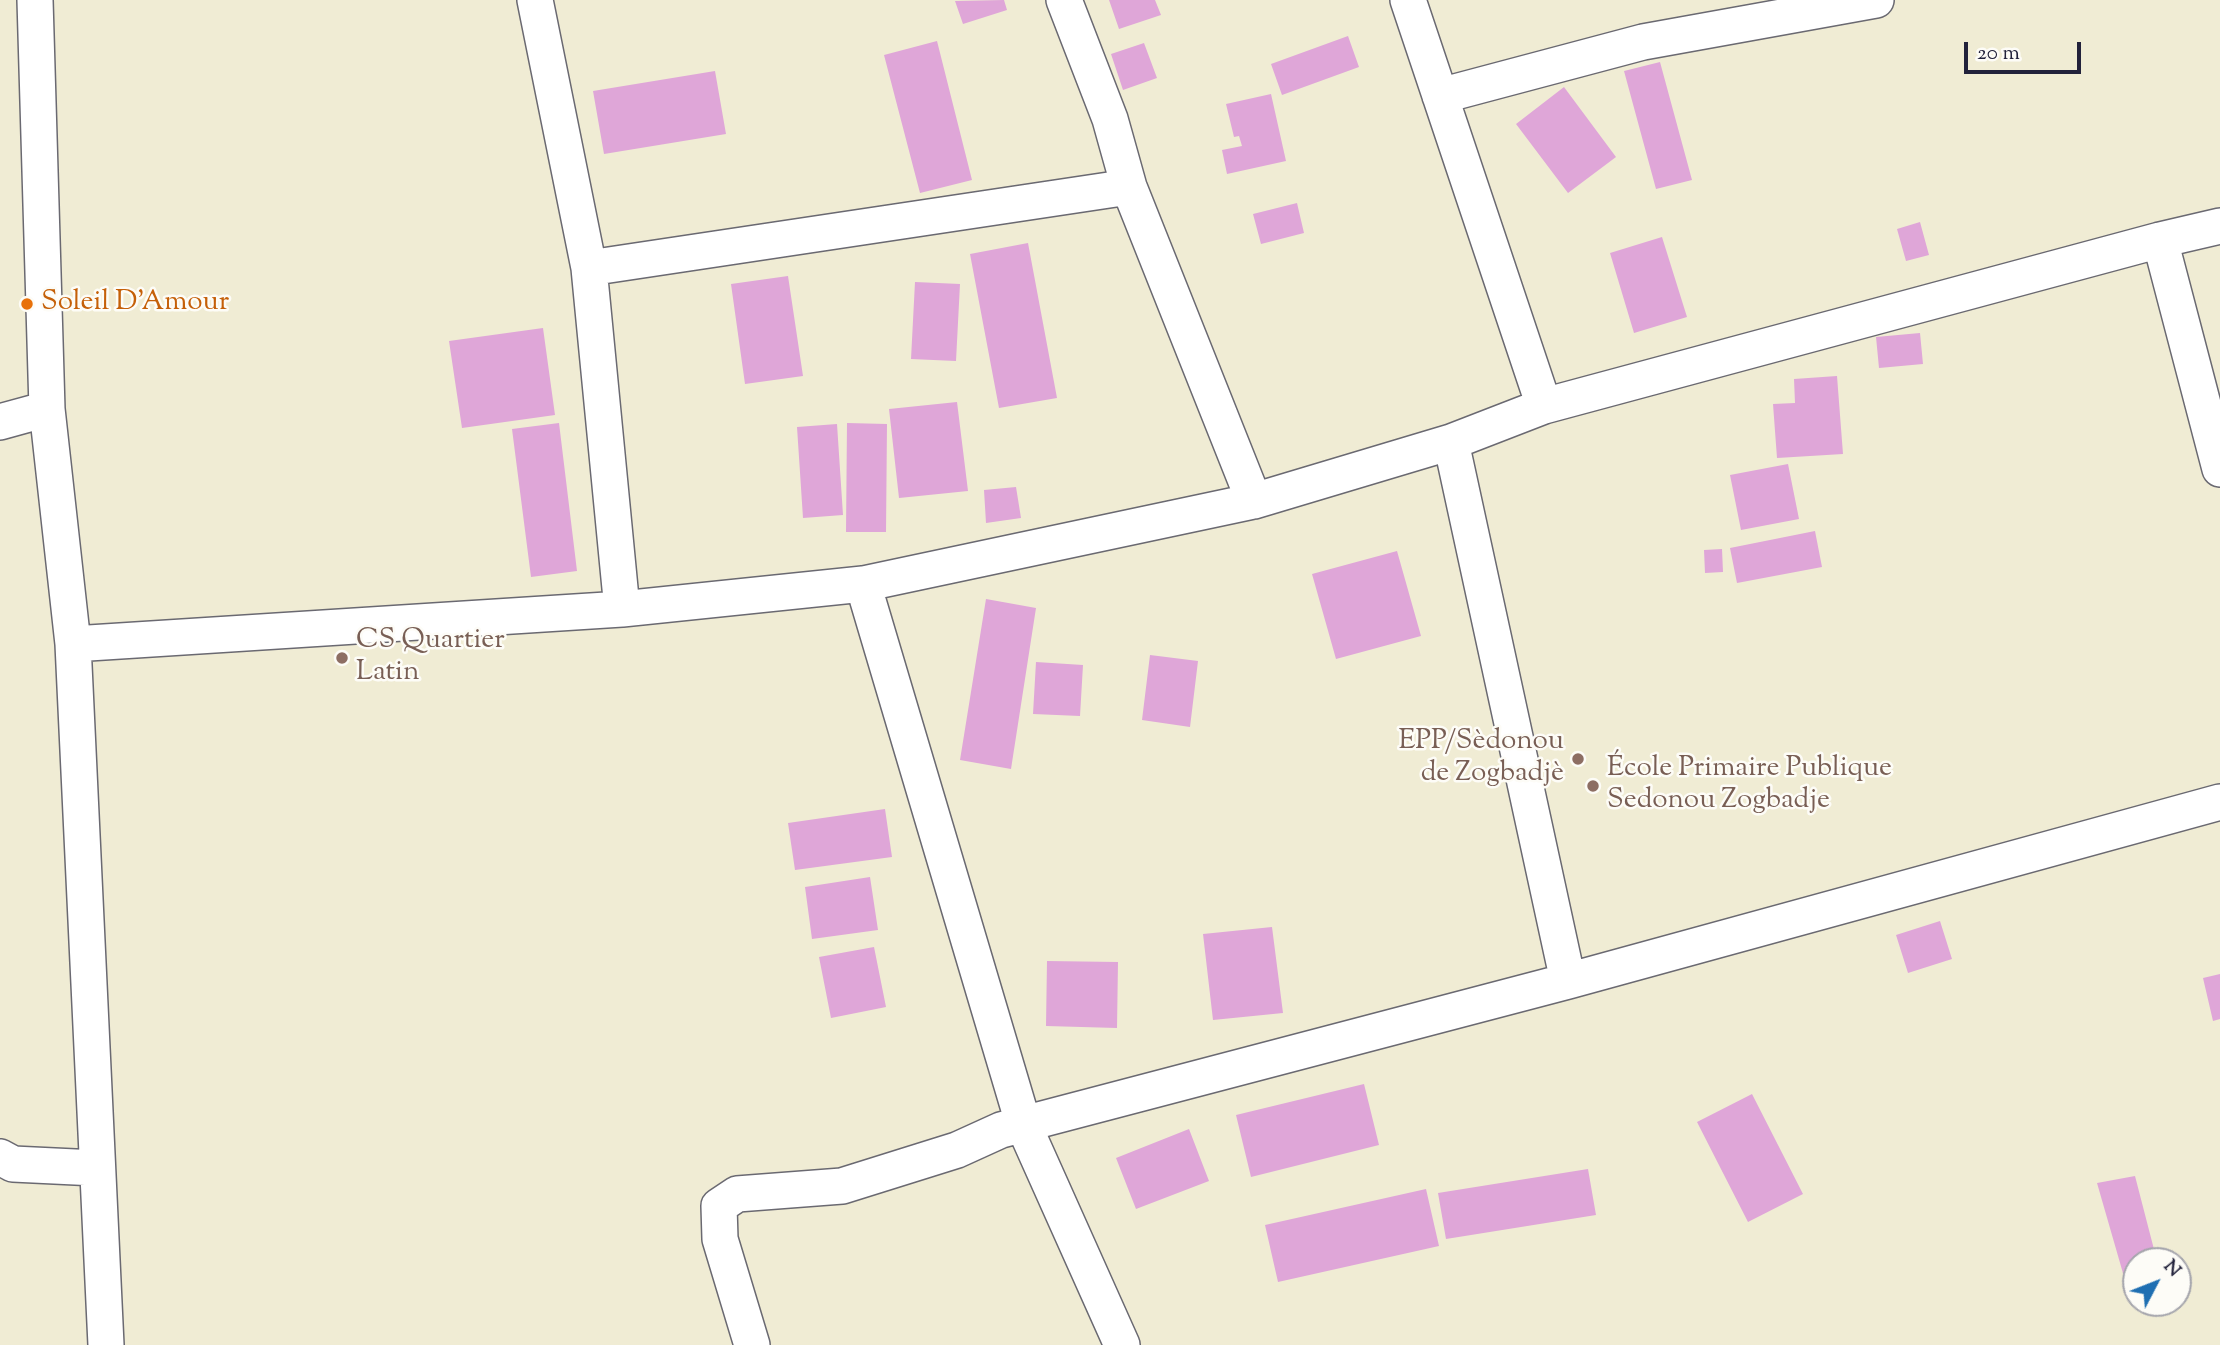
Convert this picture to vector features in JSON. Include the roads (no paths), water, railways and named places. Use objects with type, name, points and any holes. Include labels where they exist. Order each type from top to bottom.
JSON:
[{"type":"street","points":[[35,0],[47,409],[73,644],[106,1345]]},
{"type":"street","points":[[535,0],[589,268],[622,609]]},
{"type":"street","points":[[1065,0],[1110,119],[1129,187],[1254,502]]},
{"type":"street","points":[[1409,0],[1544,406]]},
{"type":"street","points":[[1440,96],[1643,42],[1876,0]]},
{"type":"street","points":[[589,268],[1129,187]]},
{"type":"street","points":[[73,644],[622,609],[863,584],[1254,502],[1451,442],[1544,406],[2220,226]]},
{"type":"street","points":[[2160,240],[2220,469]]},
{"type":"street","points":[[0,422],[47,409]]},
{"type":"street","points":[[1451,442],[1568,981]]},
{"type":"street","points":[[863,584],[1024,1126],[1122,1345]]},
{"type":"street","points":[[752,1345],[720,1239],[719,1206],[737,1194],[842,1186],[957,1150],[1001,1130],[1568,981],[2220,802]]},
{"type":"street","points":[[4,1163],[96,1168]]},
{"type":"place","name":"Soleil D'Amour","points":[[27,304]]},
{"type":"place","name":"CS Quartier Latin","points":[[342,658]]},
{"type":"place","name":"EPP/Sèdonou de Zogbadjè","points":[[1578,759]]},
{"type":"place","name":"École Primaire Publique Sedonou Zogbadje","points":[[1593,786]]}]
